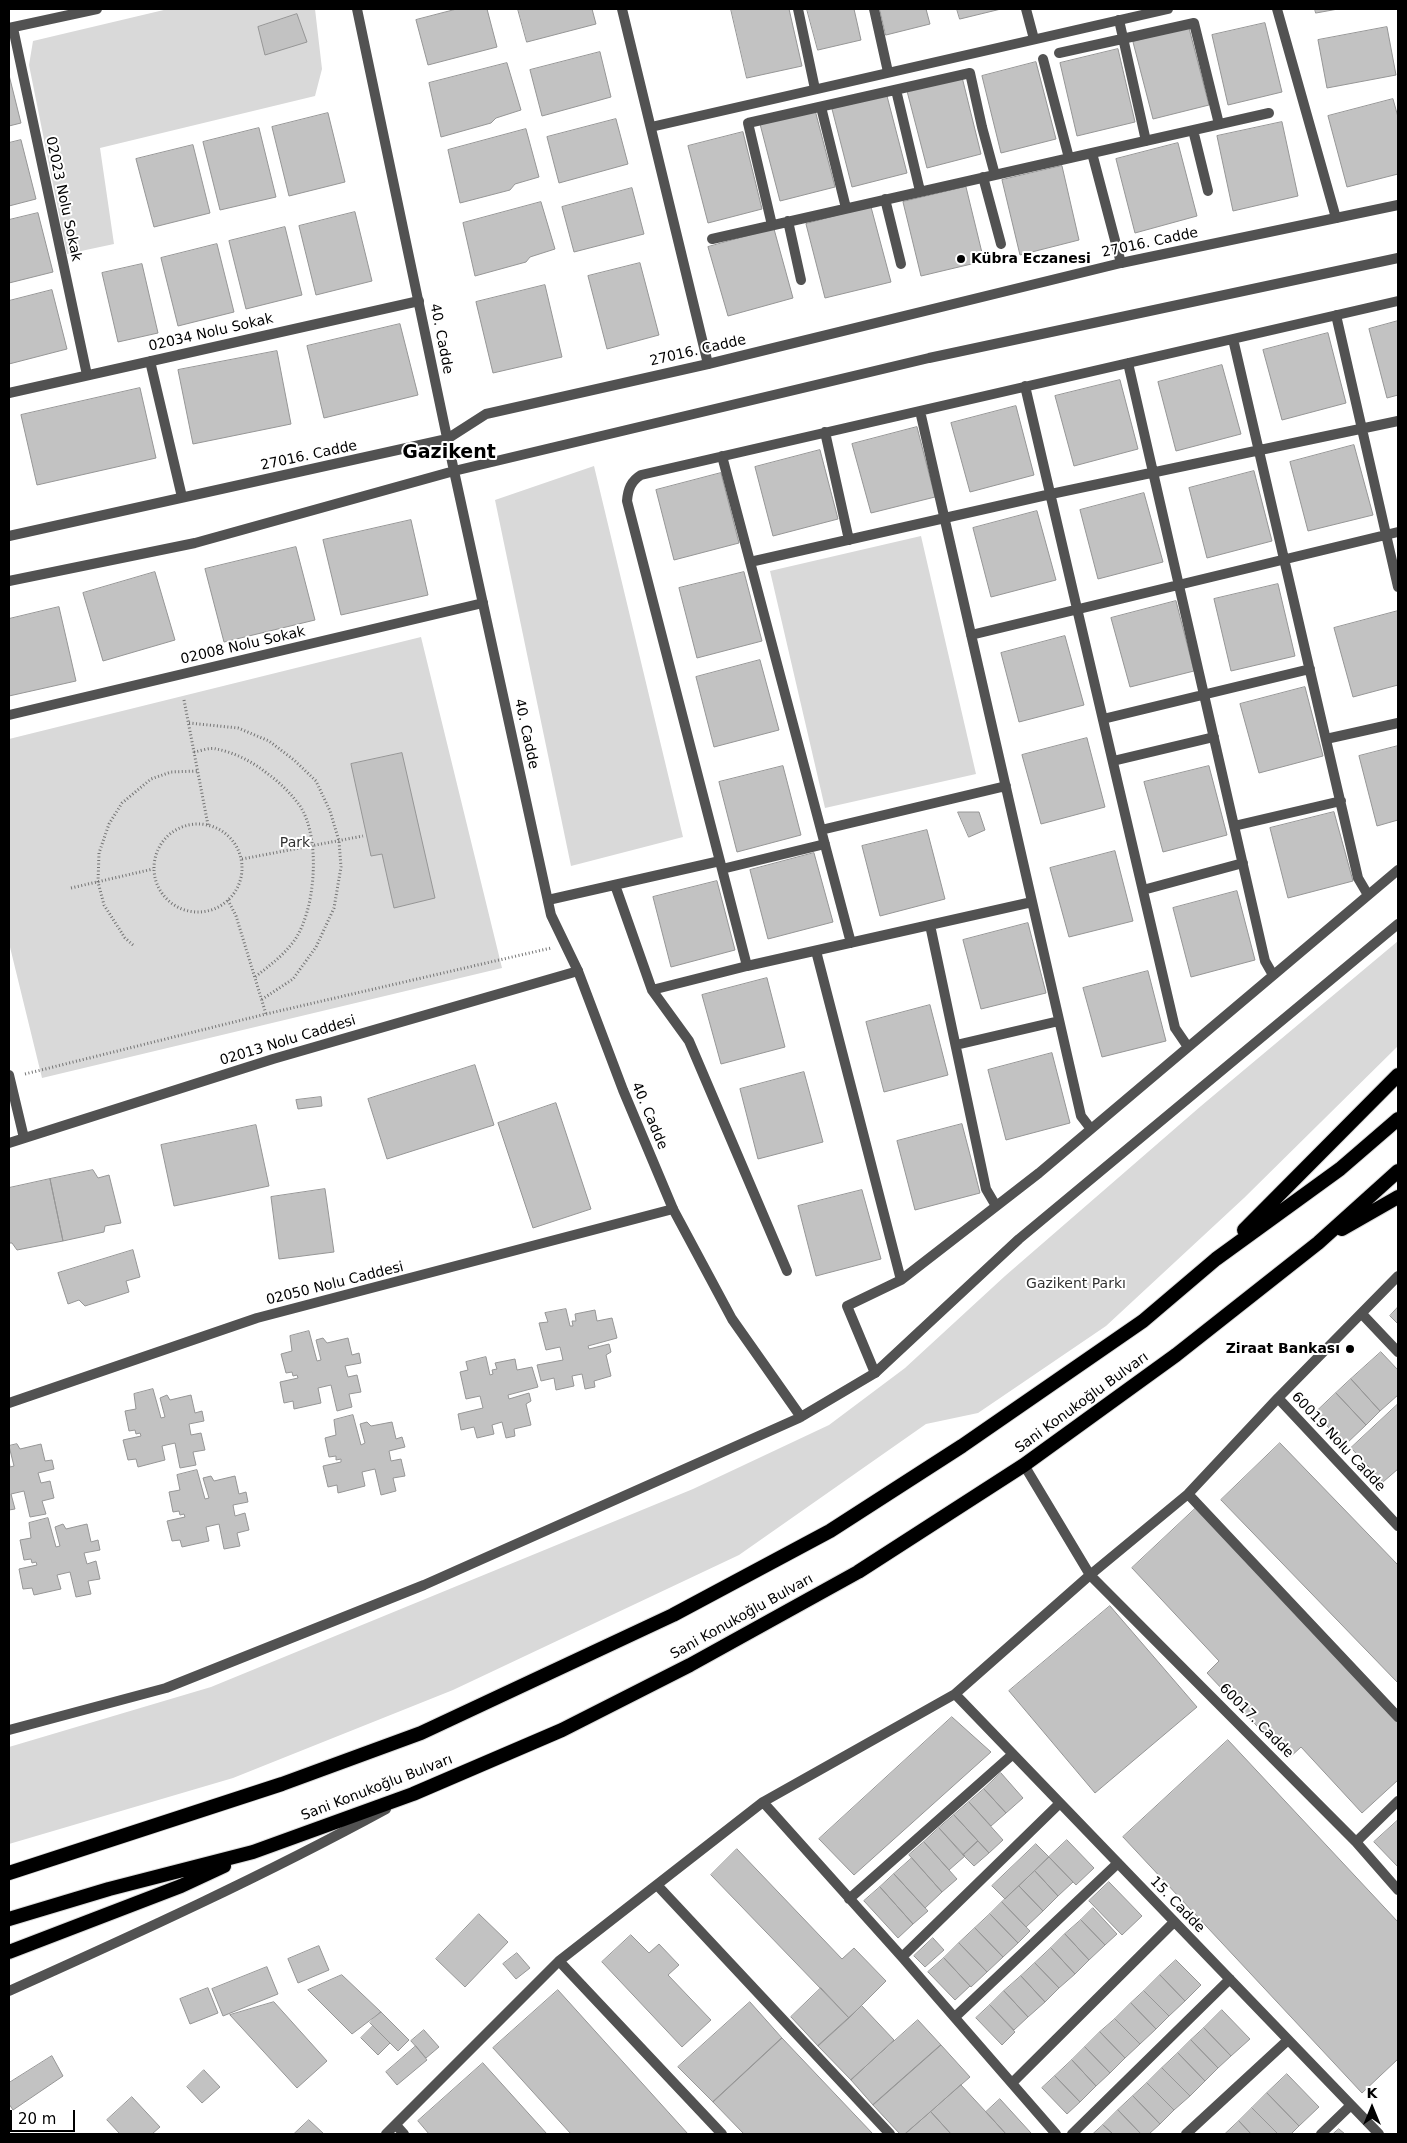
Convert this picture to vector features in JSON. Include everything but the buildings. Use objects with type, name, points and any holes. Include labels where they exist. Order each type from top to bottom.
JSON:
[{"type":"highway","points":[[1216,1259],[1398,1075]]},
{"type":"highway","points":[[9,1873],[282,1784],[421,1733],[673,1615],[830,1530],[962,1446],[1143,1321],[1216,1259],[1340,1169],[1398,1119]]},
{"type":"highway","name":"Sani Konukoğlu Bulvarı","points":[[9,1919],[109,1889],[252,1852],[414,1794],[562,1730],[690,1665],[858,1572],[1024,1466],[1176,1354],[1318,1243],[1398,1171]]},
{"type":"highway","points":[[1318,1243],[1398,1197]]},
{"type":"highway","points":[[9,1952],[181,1886],[252,1852]]},
{"type":"street","points":[[11,28],[97,9]]},
{"type":"street","name":"40. Cadde","points":[[357,9],[447,439],[551,915],[578,972],[623,1090],[674,1209],[732,1320],[800,1417]]},
{"type":"street","points":[[622,9],[708,364]]},
{"type":"street","points":[[798,9],[815,89]]},
{"type":"street","points":[[874,9],[888,72]]},
{"type":"street","points":[[1026,9],[1034,39]]},
{"type":"street","points":[[651,127],[1168,9]]},
{"type":"street","points":[[1277,9],[1336,218]]},
{"type":"street","points":[[1119,20],[1146,141]]},
{"type":"street","points":[[1059,53],[1194,23],[1220,124]]},
{"type":"street","name":"02023 Nolu Sokak","points":[[11,28],[87,375]]},
{"type":"street","points":[[1043,59],[1070,158]]},
{"type":"street","points":[[772,224],[748,123],[970,73],[995,175]]},
{"type":"street","points":[[896,90],[920,191]]},
{"type":"street","points":[[821,107],[846,208]]},
{"type":"street","points":[[712,239],[1269,113]]},
{"type":"street","points":[[1193,130],[1208,191]]},
{"type":"street","points":[[1092,153],[1121,263]]},
{"type":"street","points":[[983,177],[1002,244]]},
{"type":"street","points":[[885,199],[901,264]]},
{"type":"street","name":"27016. Cadde","points":[[9,536],[447,439],[486,414],[708,364],[1121,263],[1398,205]]},
{"type":"street","points":[[788,221],[801,280]]},
{"type":"street","points":[[9,581],[195,542],[454,471],[929,358],[1398,258]]},
{"type":"street","name":"02034 Nolu Sokak","points":[[9,393],[419,301]]},
{"type":"street","points":[[747,966],[627,501],[631,484],[641,475],[1398,301]]},
{"type":"street","points":[[1336,315],[1398,587]]},
{"type":"street","points":[[1233,339],[1358,878],[1368,895]]},
{"type":"street","points":[[150,361],[182,497]]},
{"type":"street","points":[[1128,363],[1243,864],[1266,961],[1273,975]]},
{"type":"street","points":[[1026,386],[1175,1028],[1188,1047]]},
{"type":"street","points":[[920,411],[1081,1116],[1091,1129]]},
{"type":"street","points":[[750,562],[1051,494],[1398,422]]},
{"type":"street","points":[[825,432],[849,540]]},
{"type":"street","points":[[722,456],[851,943]]},
{"type":"street","points":[[971,635],[1398,532]]},
{"type":"street","name":"02008 Nolu Sokak","points":[[9,715],[483,603]]},
{"type":"street","points":[[1103,719],[1310,669]]},
{"type":"street","points":[[1326,739],[1398,723]]},
{"type":"street","points":[[1113,761],[1214,737]]},
{"type":"street","points":[[821,830],[1006,786]]},
{"type":"street","points":[[1234,826],[1341,801]]},
{"type":"street","points":[[548,900],[825,844]]},
{"type":"street","points":[[1143,890],[1243,864]]},
{"type":"street","points":[[875,1373],[847,1306],[901,1280],[996,1206],[1091,1129],[1398,870]]},
{"type":"street","points":[[615,885],[652,990],[689,1041],[787,1271]]},
{"type":"street","points":[[652,990],[747,966],[1032,902]]},
{"type":"street","points":[[9,1730],[166,1688],[424,1585],[800,1417],[875,1373],[1019,1239],[1398,924]]},
{"type":"street","points":[[930,925],[986,1189],[996,1206]]},
{"type":"street","points":[[816,951],[901,1280]]},
{"type":"street","name":"02013 Nolu Caddesi","points":[[9,1143],[273,1059],[578,972]]},
{"type":"street","points":[[956,1045],[1059,1021]]},
{"type":"street","points":[[9,1077],[24,1138]]},
{"type":"street","name":"02050 Nolu Caddesi","points":[[9,1402],[257,1318],[674,1209]]},
{"type":"street","points":[[386,2134],[558,1961],[764,1802],[954,1694],[1090,1575],[1188,1494],[1278,1398],[1398,1276]]},
{"type":"street","points":[[1362,1314],[1398,1352]]},
{"type":"street","name":"60019 Nolu Cadde","points":[[1278,1398],[1398,1526]]},
{"type":"street","name":"60017. Cadde","points":[[1024,1466],[1090,1575],[1356,1842],[1398,1890]]},
{"type":"street","points":[[1188,1494],[1398,1717]]},
{"type":"street","name":"15. Cadde","points":[[954,1694],[1379,2134]]},
{"type":"street","points":[[849,1899],[1013,1754]]},
{"type":"street","points":[[9,1991],[186,1911],[303,1854],[414,1794]]},
{"type":"street","points":[[1356,1842],[1398,1801]]},
{"type":"street","points":[[764,1802],[1056,2134]]},
{"type":"street","points":[[902,1957],[1060,1803]]},
{"type":"street","points":[[954,2017],[1118,1863]]},
{"type":"street","points":[[657,1885],[890,2134]]},
{"type":"street","points":[[1012,2083],[1174,1922]]},
{"type":"street","points":[[558,1961],[722,2134]]},
{"type":"street","points":[[1072,2134],[1230,1979]]},
{"type":"street","points":[[1186,2134],[1288,2040]]},
{"type":"street","points":[[1321,2134],[1352,2105]]},
{"type":"street","points":[[396,2125],[404,2134]]},
{"type":"path","points":[[184,700],[208,825]]},
{"type":"path","points":[[189,723],[238,728],[269,741],[282,750],[316,781],[330,811],[339,841],[341,867],[334,908],[316,947],[293,980],[262,1000]]},
{"type":"path","points":[[194,752],[215,748],[252,762],[282,784],[300,806],[310,830],[313,846],[313,878],[309,905],[295,939],[276,961],[254,976]]},
{"type":"path","points":[[133,945],[125,938],[104,905],[98,882],[99,853],[109,824],[122,803],[151,778],[171,772],[198,771]]},
{"type":"path","points":[[200,823],[215,827],[227,834],[237,846],[242,860],[242,874],[238,888],[228,900],[216,908],[202,912],[187,911],[174,905],[163,896],[156,883],[154,869],[156,854],[162,842],[172,832],[185,826],[200,823]]},
{"type":"path","points":[[242,860],[363,836]]},
{"type":"path","points":[[71,888],[154,869]]},
{"type":"path","points":[[228,900],[236,916],[266,1014]]},
{"type":"path","points":[[9,1077],[266,1014],[565,945]]},
{"type":"green space","points":[[168,9],[315,9],[322,69],[315,96],[100,148],[114,244],[67,254],[29,65],[33,41]]},
{"type":"green space","points":[[594,466],[683,837],[571,866],[495,500]]},
{"type":"green space","points":[[921,536],[976,774],[825,808],[770,571]]},
{"type":"green space","name":"Park","points":[[421,637],[502,968],[42,1078],[9,943],[9,739]]},
{"type":"green space","name":"Gazikent Parkı","points":[[1398,941],[1398,1046],[1244,1198],[1106,1326],[978,1413],[926,1424],[739,1555],[453,1690],[233,1778],[9,1844],[9,1747],[211,1687],[693,1489],[829,1425],[905,1368],[1005,1276],[1201,1106]]},
{"type":"place","name":"Kübra Eczanesi","points":[[961,259]]},
{"type":"place","name":"Ziraat Bankası","points":[[1350,1349]]},
{"type":"district","name":"Gazikent","points":[[449,453]]}]
